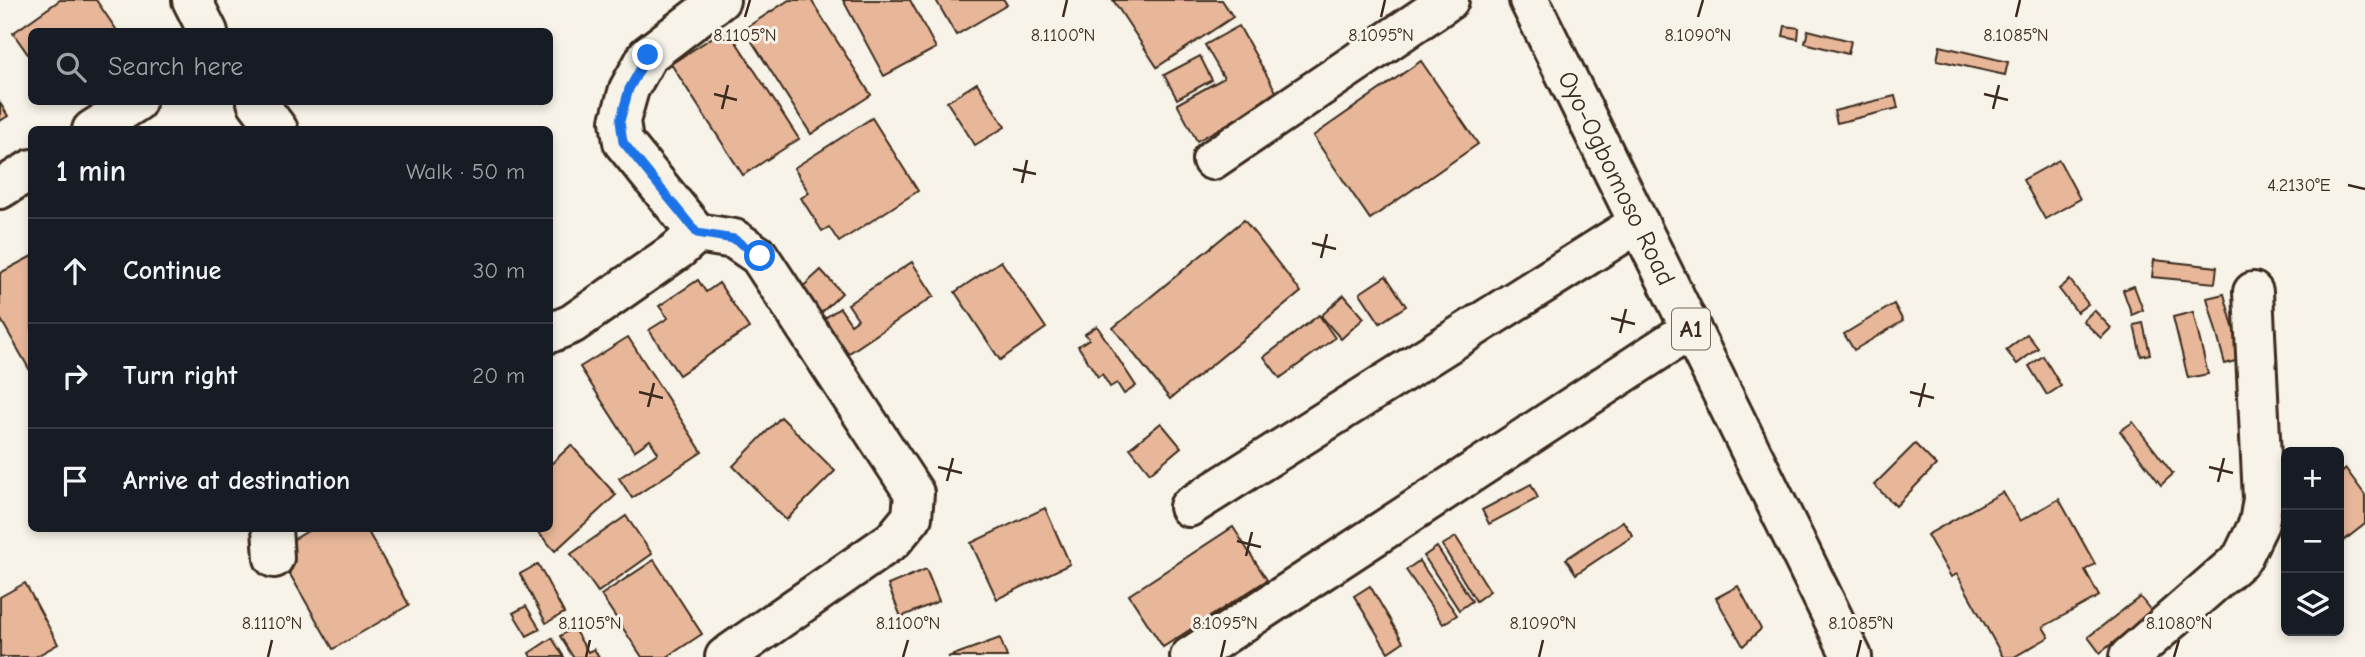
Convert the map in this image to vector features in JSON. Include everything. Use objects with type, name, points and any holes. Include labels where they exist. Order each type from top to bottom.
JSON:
[{"type":"main road","points":[[192,0],[206,28]]},
{"type":"main road","points":[[720,0],[648,55],[629,89],[620,121],[623,142],[697,233],[734,239],[760,256],[914,494],[912,517],[893,540],[725,657]]},
{"type":"main road","points":[[1212,160],[1449,0]]},
{"type":"main road","name":"Oyo-Ogbomoso Road","points":[[1530,0],[1852,657]]},
{"type":"main road","points":[[98,126],[131,105]]},
{"type":"main road","points":[[259,105],[275,126]]},
{"type":"main road","points":[[0,189],[28,172]]},
{"type":"main road","points":[[1189,507],[1639,223]]},
{"type":"main road","points":[[553,332],[572,324],[678,250],[697,233]]},
{"type":"main road","points":[[2130,657],[2242,558],[2259,523],[2263,499],[2253,292]]},
{"type":"main road","points":[[1190,657],[1691,330]]},
{"type":"building","points":[[60,0],[96,0],[115,28],[28,28],[28,54],[13,33]]},
{"type":"building","points":[[789,0],[811,0],[871,95],[811,134],[744,29]]},
{"type":"building","points":[[843,0],[910,0],[936,48],[884,76]]},
{"type":"building","points":[[936,0],[1004,0],[1007,5],[956,35]]},
{"type":"building","points":[[1113,0],[1222,0],[1233,17],[1157,67]]},
{"type":"building","points":[[1239,26],[1278,95],[1197,141],[1177,104],[1224,78],[1205,45]]},
{"type":"building","points":[[1785,26],[1799,28],[1798,39],[1783,36]]},
{"type":"building","points":[[727,28],[799,139],[743,175],[671,64]]},
{"type":"building","points":[[1808,30],[1851,41],[1848,54],[1805,43]]},
{"type":"building","points":[[1940,46],[2008,62],[2005,75],[1937,60]]},
{"type":"building","points":[[1200,56],[1212,80],[1177,99],[1164,75]]},
{"type":"building","points":[[1421,61],[1478,144],[1370,219],[1313,136]]},
{"type":"building","points":[[977,83],[1005,127],[975,145],[947,102]]},
{"type":"building","points":[[1895,96],[1898,108],[1837,123],[1834,111]]},
{"type":"building","points":[[0,103],[8,116],[0,121]]},
{"type":"building","points":[[872,118],[918,191],[839,242],[829,227],[822,231],[801,198],[809,193],[794,168]]},
{"type":"building","points":[[2059,160],[2080,199],[2045,219],[2023,180]]},
{"type":"building","points":[[1244,220],[1301,292],[1170,399],[1113,328]]},
{"type":"building","points":[[28,258],[28,367],[0,318],[0,273]]},
{"type":"building","points":[[2154,260],[2217,267],[2215,283],[2152,277]]},
{"type":"building","points":[[1001,261],[1046,328],[1000,360],[955,292]]},
{"type":"building","points":[[912,262],[934,296],[843,357],[819,322],[840,308],[851,324],[858,319],[848,304]]},
{"type":"building","points":[[821,270],[842,293],[819,315],[797,292]]},
{"type":"building","points":[[1386,276],[1406,306],[1380,323],[1360,293]]},
{"type":"building","points":[[698,280],[706,292],[719,283],[749,328],[679,375],[649,330],[668,318],[659,306]]},
{"type":"building","points":[[2070,280],[2088,304],[2077,312],[2059,289]]},
{"type":"building","points":[[2134,286],[2143,310],[2132,315],[2123,290]]},
{"type":"building","points":[[2224,294],[2242,359],[2225,364],[2207,298]]},
{"type":"building","points":[[1344,295],[1364,318],[1341,339],[1321,316]]},
{"type":"building","points":[[1894,304],[1903,321],[1854,350],[1844,334]]},
{"type":"building","points":[[2094,310],[2111,328],[2101,338],[2083,321]]},
{"type":"building","points":[[2193,312],[2208,374],[2188,378],[2173,317]]},
{"type":"building","points":[[1319,315],[1335,338],[1280,378],[1264,357]]},
{"type":"building","points":[[2143,323],[2150,354],[2141,356],[2134,325]]},
{"type":"building","points":[[1097,326],[1136,386],[1124,394],[1117,383],[1110,387],[1102,374],[1098,377],[1078,346],[1089,339],[1085,334]]},
{"type":"building","points":[[2027,334],[2038,348],[2017,364],[2006,350]]},
{"type":"building","points":[[628,337],[702,452],[632,498],[619,478],[658,453],[650,440],[634,451],[580,367]]},
{"type":"building","points":[[2043,356],[2061,386],[2047,395],[2029,366]]},
{"type":"building","points":[[781,417],[835,471],[786,520],[733,466]]},
{"type":"building","points":[[2133,422],[2173,474],[2161,485],[2120,431]]},
{"type":"building","points":[[1161,423],[1181,447],[1150,473],[1130,448]]},
{"type":"building","points":[[1915,444],[1936,465],[1896,506],[1874,485]]},
{"type":"building","points":[[571,445],[616,495],[555,551],[538,532],[553,532],[553,462]]},
{"type":"building","points":[[2346,469],[2365,495],[2365,524],[2344,540],[2344,510]]},
{"type":"building","points":[[1531,484],[1538,498],[1489,524],[1482,510]]},
{"type":"building","points":[[2003,492],[2020,521],[2059,499],[2095,564],[2085,570],[2099,596],[2043,627],[2049,637],[2014,657],[2003,657],[1957,574],[1951,577],[1927,535]]},
{"type":"building","points":[[1045,508],[1070,564],[997,599],[971,543]]},
{"type":"building","points":[[626,516],[652,554],[598,592],[571,554]]},
{"type":"building","points":[[1623,521],[1633,536],[1576,574],[1566,559]]},
{"type":"building","points":[[1233,527],[1267,580],[1163,647],[1129,595]]},
{"type":"building","points":[[306,532],[368,532],[409,605],[333,649],[276,550]]},
{"type":"building","points":[[1456,537],[1490,591],[1476,601],[1442,545]]},
{"type":"building","points":[[1437,547],[1472,601],[1459,610],[1424,556]]},
{"type":"building","points":[[654,560],[702,634],[667,657],[642,657],[601,595]]},
{"type":"building","points":[[1419,561],[1457,615],[1443,624],[1406,570]]},
{"type":"building","points":[[538,564],[564,613],[546,623],[520,574]]},
{"type":"building","points":[[926,569],[939,601],[901,617],[888,585]]},
{"type":"building","points":[[25,583],[58,644],[35,657],[0,657],[0,597]]},
{"type":"building","points":[[1370,586],[1403,642],[1388,652],[1354,596]]},
{"type":"building","points":[[1738,586],[1761,629],[1743,646],[1716,598]]},
{"type":"building","points":[[2140,597],[2152,612],[2100,653],[2088,637]]},
{"type":"building","points":[[526,606],[540,629],[527,636],[513,613]]},
{"type":"building","points":[[573,628],[588,652],[594,649],[599,657],[573,657],[560,636]]},
{"type":"building","points":[[552,638],[564,657],[531,657],[529,653]]},
{"type":"building","points":[[1000,638],[1007,657],[948,657]]},
{"type":"route","points":[[648,55],[629,89],[620,121],[623,142],[697,233],[734,239],[760,256]]}]
